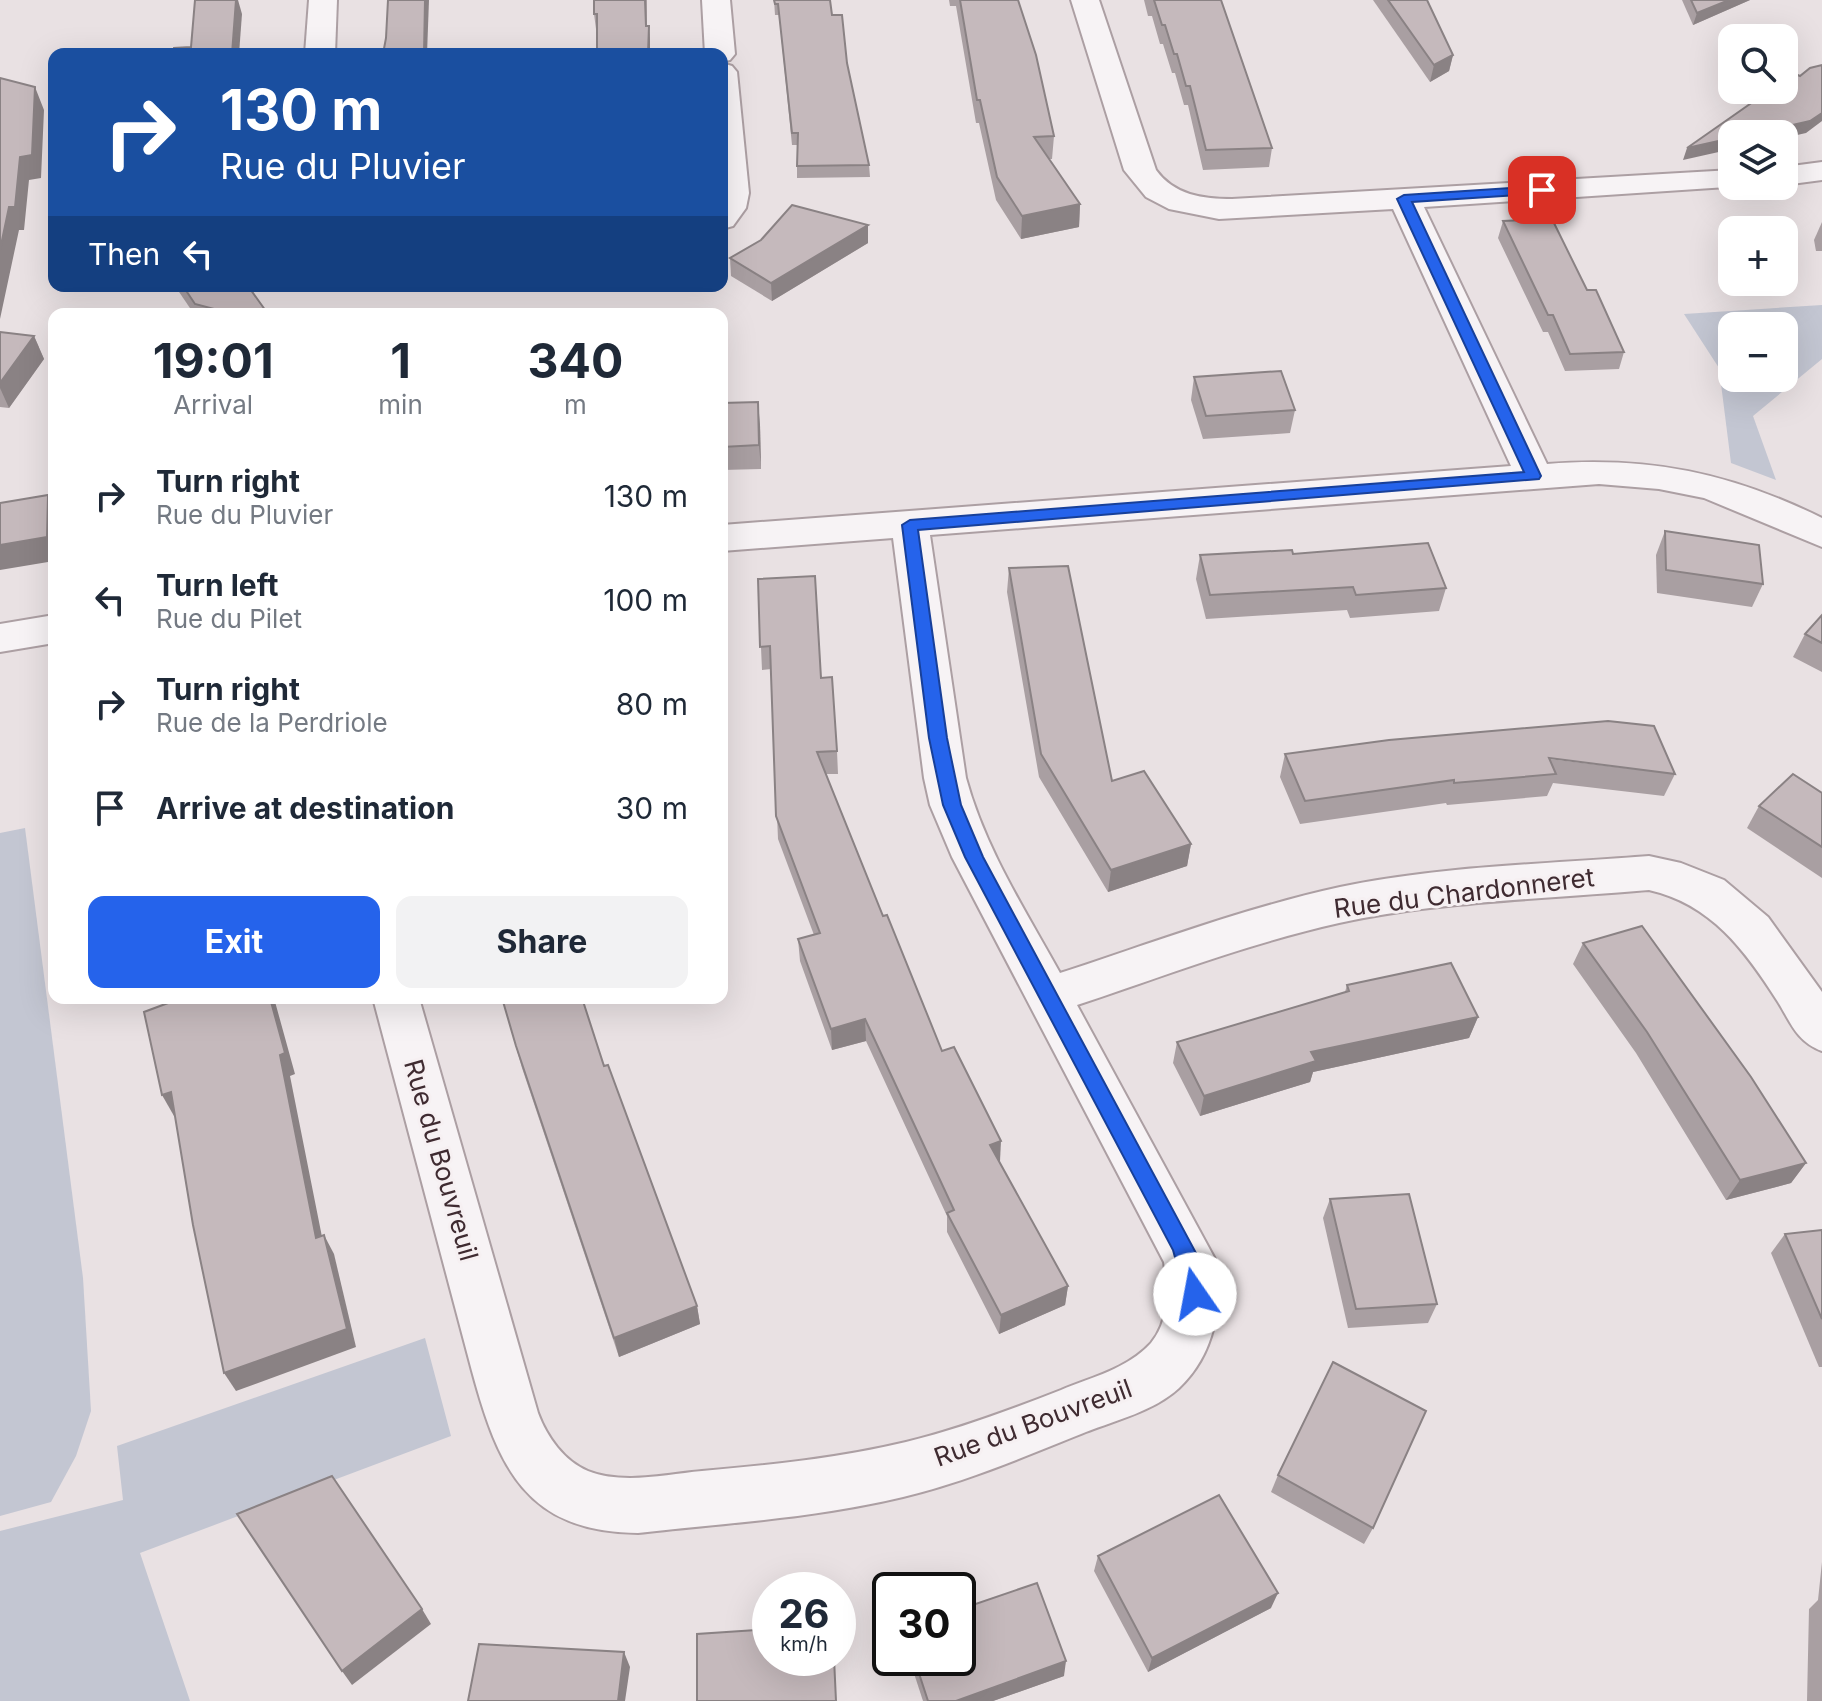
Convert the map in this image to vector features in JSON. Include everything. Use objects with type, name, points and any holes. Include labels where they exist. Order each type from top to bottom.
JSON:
[{"type":"street","points":[[320,48],[323,0]]},
{"type":"street","points":[[716,0],[720,48]]},
{"type":"street","points":[[1085,0],[1140,170],[1148,183],[1163,195],[1195,207],[1220,209],[1718,180]]},
{"type":"street","points":[[728,138],[733,193],[728,211]]},
{"type":"street","points":[[1798,174],[1822,171]]},
{"type":"street","points":[[1404,199],[1534,476]]},
{"type":"street","points":[[728,538],[1611,472],[1673,477],[1748,498],[1822,534]]},
{"type":"street","name":"Rue du Bouvreuil","points":[[398,1004],[495,1355],[524,1447],[547,1477],[580,1497],[618,1505],[841,1481],[918,1466],[1057,1418],[1120,1392],[1150,1377],[1170,1359],[1181,1344],[1193,1311],[1195,1294],[1189,1259],[974,857],[952,805],[938,738],[910,525]]},
{"type":"street","points":[[0,638],[48,630]]},
{"type":"street","name":"Rue du Chardonneret","points":[[1047,996],[1259,926],[1341,905],[1425,892],[1649,873],[1683,879],[1729,904],[1751,928],[1822,1031]]},
{"type":"shaded area","points":[[1822,305],[1822,359],[1798,379],[1798,312],[1718,312],[1718,366],[1684,314]]},
{"type":"shaded area","points":[[1722,392],[1782,392],[1753,416],[1776,480],[1731,463]]},
{"type":"shaded area","points":[[25,828],[83,1278],[91,1411],[76,1456],[51,1502],[0,1516],[0,833]]},
{"type":"shaded area","points":[[425,1338],[451,1436],[140,1553],[190,1701],[0,1701],[0,1531],[123,1500],[117,1446]]},
{"type":"building","points":[[195,0],[236,0],[232,48],[174,48],[191,47]]},
{"type":"building","points":[[388,0],[425,0],[424,48],[384,48]]},
{"type":"building","points":[[594,0],[645,0],[648,48],[597,48],[597,14],[594,14]]},
{"type":"building","points":[[774,0],[830,0],[832,15],[842,15],[847,63],[869,165],[797,166],[798,133],[792,133],[778,4]]},
{"type":"building","points":[[960,0],[1018,0],[1036,55],[1054,136],[1034,137],[1080,204],[1022,216],[997,177],[980,100],[977,100]]},
{"type":"building","points":[[1154,0],[1221,0],[1272,148],[1206,150],[1190,86],[1186,86],[1177,54],[1174,54]]},
{"type":"building","points":[[1388,0],[1427,0],[1453,55],[1434,65]]},
{"type":"building","points":[[1691,0],[1729,0],[1697,13]]},
{"type":"building","points":[[1822,65],[1822,113],[1810,121],[1798,124],[1798,120],[1727,120],[1750,104],[1798,104],[1798,75]]},
{"type":"building","points":[[0,78],[35,87],[32,155],[20,157],[15,207],[9,207],[0,250]]},
{"type":"building","points":[[1718,126],[1718,141],[1687,148]]},
{"type":"building","points":[[792,205],[868,225],[771,283],[730,258],[761,240]]},
{"type":"building","points":[[1552,219],[1587,290],[1596,290],[1624,352],[1570,354],[1553,315],[1548,315],[1503,221]]},
{"type":"building","points":[[187,292],[252,292],[264,308],[210,308],[195,304]]},
{"type":"building","points":[[0,332],[34,336],[0,383]]},
{"type":"building","points":[[1281,371],[1295,410],[1206,416],[1194,377]]},
{"type":"building","points":[[758,402],[759,445],[728,447],[728,403]]},
{"type":"building","points":[[48,495],[47,537],[0,545],[0,503]]},
{"type":"building","points":[[1665,531],[1759,545],[1763,584],[1666,570]]},
{"type":"building","points":[[1428,543],[1446,588],[1356,595],[1353,587],[1210,595],[1200,555],[1292,550],[1293,554]]},
{"type":"building","points":[[1068,566],[1112,781],[1144,771],[1191,844],[1111,870],[1041,754],[1009,568]]},
{"type":"building","points":[[815,576],[821,678],[832,677],[837,751],[817,752],[942,1051],[954,1047],[1001,1141],[990,1145],[1068,1286],[1001,1315],[947,1213],[954,1210],[865,1019],[831,1029],[798,939],[820,933],[776,816],[770,646],[760,647],[758,579]]},
{"type":"building","points":[[1822,615],[1822,643],[1805,634]]},
{"type":"building","points":[[1608,721],[1654,726],[1675,774],[1549,758],[1556,774],[1454,783],[1454,780],[1305,801],[1285,754],[1389,740]]},
{"type":"building","points":[[1793,774],[1822,793],[1822,847],[1759,806]]},
{"type":"building","points":[[1642,926],[1751,1077],[1806,1163],[1740,1180],[1647,1032],[1583,943]]},
{"type":"building","points":[[1451,963],[1478,1017],[1311,1052],[1316,1061],[1204,1096],[1177,1042],[1349,991],[1347,985]]},
{"type":"building","points":[[165,1004],[272,1004],[285,1053],[280,1055],[316,1238],[324,1235],[347,1329],[224,1373],[193,1225],[171,1092],[162,1095],[144,1012]]},
{"type":"building","points":[[504,1004],[584,1004],[604,1066],[608,1065],[697,1306],[614,1338]]},
{"type":"building","points":[[1409,1194],[1437,1304],[1356,1309],[1330,1199]]},
{"type":"building","points":[[1822,1230],[1822,1319],[1785,1234]]},
{"type":"building","points":[[1333,1362],[1426,1411],[1373,1528],[1278,1475]]},
{"type":"building","points":[[332,1476],[422,1609],[342,1671],[237,1514]]},
{"type":"building","points":[[1219,1495],[1278,1593],[1152,1658],[1098,1556]]},
{"type":"building","points":[[1037,1583],[1066,1661],[956,1701],[928,1701],[920,1676],[976,1676],[976,1604]]},
{"type":"building","points":[[752,1630],[752,1676],[835,1676],[836,1701],[697,1701],[697,1634]]},
{"type":"building","points":[[479,1644],[624,1652],[618,1701],[468,1701]]},
{"type":"route","points":[[1195,1294],[1189,1259],[974,857],[952,805],[938,738],[910,525],[1534,476],[1404,199],[1542,190]]}]
